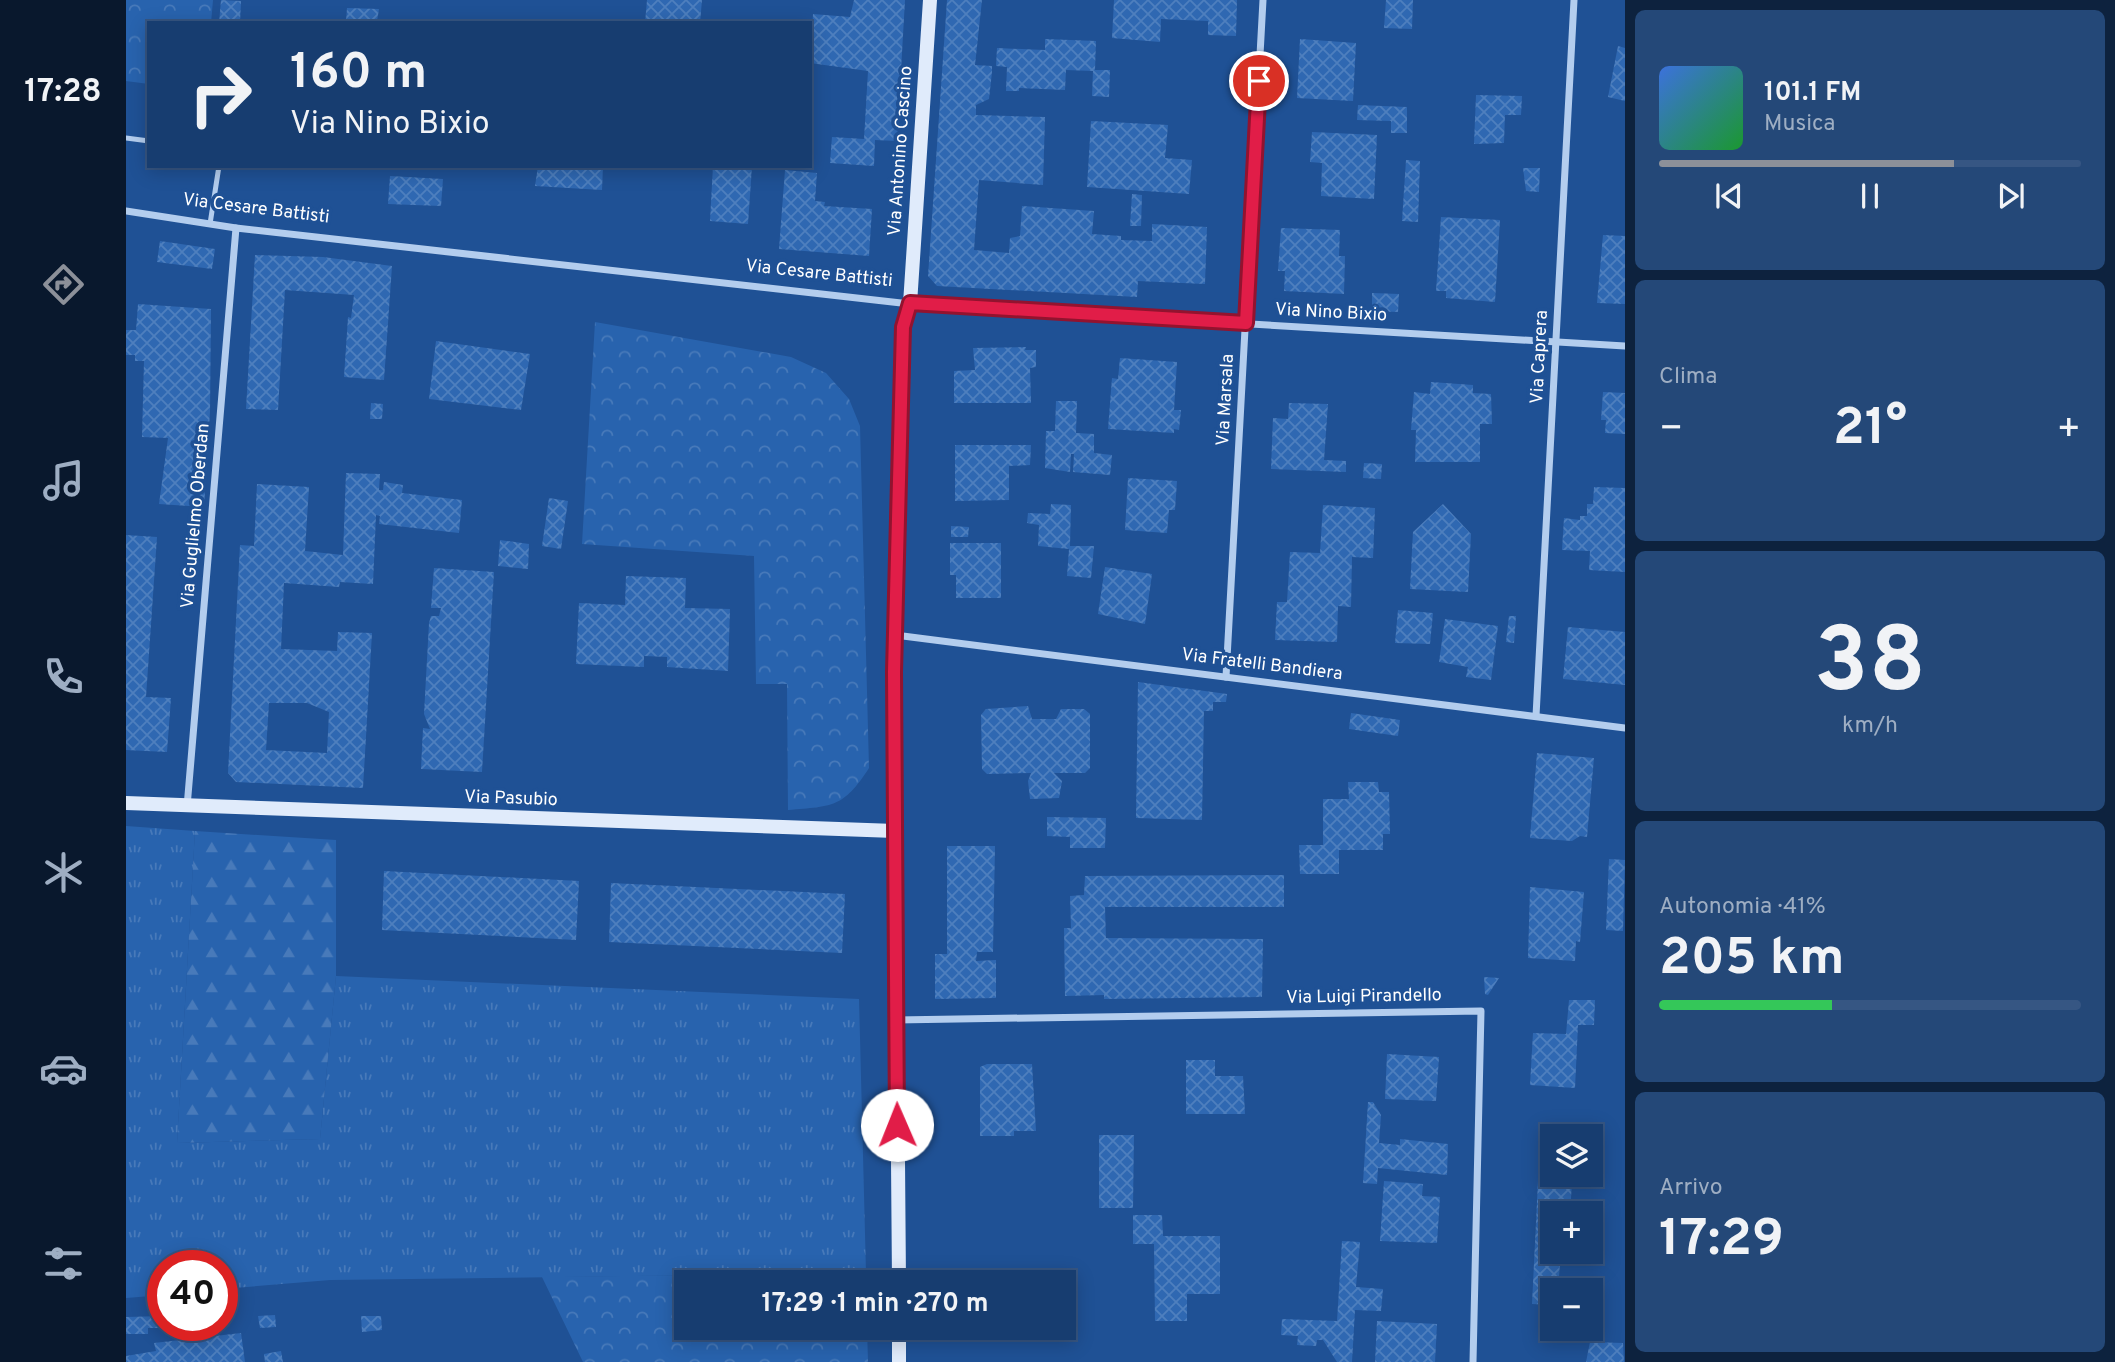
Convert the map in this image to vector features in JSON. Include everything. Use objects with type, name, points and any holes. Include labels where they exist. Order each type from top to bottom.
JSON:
[{"type":"street","name":"Via Antonino Cascino","points":[[910,303],[930,0]]},
{"type":"street","name":"Via Marsala","points":[[1226,677],[1263,0]]},
{"type":"street","name":"Via Caprera","points":[[1536,716],[1574,0]]},
{"type":"street","name":"Via Cesare Battisti","points":[[126,211],[236,228],[910,303],[903,327],[895,635],[899,1270]]},
{"type":"street","name":"Via Guglielmo Oberdan","points":[[187,807],[236,228]]},
{"type":"street","name":"Via Nino Bixio","points":[[910,303],[1625,346]]},
{"type":"street","name":"Via Fratelli Bandiera","points":[[895,635],[1625,727]]},
{"type":"street","name":"Via Pasubio","points":[[126,803],[895,831]]},
{"type":"street","name":"Via Luigi Pirandello","points":[[896,1020],[1481,1011],[1473,1362]]},
{"type":"street","points":[[899,1340],[900,1362]]},
{"type":"lane","points":[[126,138],[147,141]]},
{"type":"lane","points":[[211,224],[219,168]]},
{"type":"green space","points":[[126,0],[213,0],[211,21],[147,21],[147,84],[126,81]]},
{"type":"green space","points":[[595,322],[791,357],[826,373],[849,399],[860,426],[869,768],[844,798],[827,805],[788,810],[787,684],[756,684],[754,556],[582,544]]},
{"type":"green space","points":[[126,826],[195,831],[177,1143],[320,1139],[336,976],[859,999],[866,1270],[674,1270],[674,1276],[330,1280],[238,1288],[238,1250],[147,1250],[147,1296],[126,1298]]},
{"type":"green space","points":[[195,831],[336,840],[336,976],[320,1139],[177,1143]]},
{"type":"green space","points":[[674,1275],[674,1340],[867,1340],[868,1362],[583,1362],[542,1277]]},
{"type":"building","points":[[221,0],[241,1],[240,21],[219,21]]},
{"type":"building","points":[[647,0],[702,0],[700,21],[645,21]]},
{"type":"building","points":[[854,0],[905,0],[897,141],[875,140],[874,166],[830,163],[832,137],[864,139],[868,71],[812,63],[813,14],[850,17]]},
{"type":"building","points":[[947,0],[982,0],[975,65],[992,66],[992,72],[989,99],[976,105],[976,115],[1045,117],[1043,185],[979,180],[974,250],[1009,253],[1010,238],[1020,236],[1022,206],[1094,211],[1092,234],[1121,236],[1121,240],[1152,241],[1152,224],[1207,227],[1205,284],[1138,281],[1137,297],[937,286],[928,276]]},
{"type":"building","points":[[1114,0],[1237,0],[1236,36],[1208,35],[1208,21],[1161,19],[1160,42],[1112,38]]},
{"type":"building","points":[[1386,0],[1413,0],[1412,29],[1384,28]]},
{"type":"building","points":[[347,8],[379,9],[377,21],[346,21]]},
{"type":"building","points":[[1045,39],[1096,41],[1095,70],[1110,70],[1109,97],[1092,96],[1093,71],[1066,70],[1065,90],[1019,88],[1019,91],[1006,91],[1007,67],[996,66],[997,48],[1045,50]]},
{"type":"building","points":[[1300,39],[1356,43],[1353,101],[1297,98]]},
{"type":"building","points":[[1618,46],[1625,48],[1625,101],[1608,97]]},
{"type":"building","points":[[1476,95],[1522,96],[1521,115],[1505,115],[1504,143],[1474,144]]},
{"type":"building","points":[[1358,105],[1407,107],[1407,133],[1391,133],[1391,121],[1357,120]]},
{"type":"building","points":[[1091,121],[1168,125],[1165,158],[1192,160],[1189,194],[1087,187]]},
{"type":"building","points":[[1312,132],[1377,135],[1374,199],[1321,196],[1322,163],[1310,162]]},
{"type":"building","points":[[1406,160],[1420,161],[1418,222],[1402,221]]},
{"type":"building","points":[[538,168],[603,168],[602,190],[535,186]]},
{"type":"building","points":[[713,168],[752,168],[748,224],[710,221]]},
{"type":"building","points":[[1523,168],[1540,168],[1539,192],[1526,191]]},
{"type":"building","points":[[785,170],[817,173],[815,201],[825,202],[824,206],[872,209],[869,256],[779,249]]},
{"type":"building","points":[[390,176],[443,179],[441,206],[388,204]]},
{"type":"building","points":[[1132,194],[1142,195],[1141,226],[1130,226]]},
{"type":"building","points":[[1441,217],[1500,220],[1495,302],[1446,298],[1446,291],[1436,291]]},
{"type":"building","points":[[1281,228],[1340,230],[1339,256],[1345,256],[1344,294],[1284,291],[1285,271],[1278,271]]},
{"type":"building","points":[[1603,235],[1625,236],[1625,304],[1597,303]]},
{"type":"building","points":[[160,241],[215,249],[212,269],[157,262]]},
{"type":"building","points":[[255,255],[323,257],[392,266],[384,380],[344,377],[348,317],[351,318],[354,295],[285,290],[278,410],[246,409]]},
{"type":"building","points":[[1372,293],[1399,294],[1398,312],[1372,311]]},
{"type":"building","points":[[138,304],[211,309],[210,412],[204,507],[159,504],[168,438],[142,437],[144,361],[135,361],[135,355],[126,355],[126,330],[136,330]]},
{"type":"building","points":[[436,341],[530,354],[521,410],[429,399]]},
{"type":"building","points":[[1026,347],[1025,350],[1036,350],[1036,367],[1030,368],[1031,403],[954,403],[954,371],[975,370],[973,348]]},
{"type":"building","points":[[1120,358],[1177,362],[1174,410],[1181,410],[1179,430],[1174,429],[1174,433],[1108,429],[1112,378],[1118,379]]},
{"type":"building","points":[[1431,382],[1473,385],[1473,393],[1491,394],[1492,424],[1480,424],[1480,462],[1415,462],[1416,430],[1411,430],[1414,392],[1430,394]]},
{"type":"building","points":[[1603,392],[1625,393],[1625,434],[1605,433],[1606,420],[1601,420]]},
{"type":"building","points":[[1056,401],[1077,401],[1076,433],[1094,434],[1094,453],[1112,455],[1110,475],[1073,472],[1074,454],[1071,454],[1070,472],[1045,468],[1046,431],[1055,431]]},
{"type":"building","points":[[371,403],[383,404],[382,419],[370,419]]},
{"type":"building","points":[[1289,403],[1328,404],[1324,460],[1346,461],[1346,472],[1271,469],[1273,418],[1288,419]]},
{"type":"building","points":[[955,445],[1031,445],[1030,465],[1009,466],[1009,500],[955,501]]},
{"type":"building","points":[[1364,463],[1382,464],[1381,479],[1363,478]]},
{"type":"building","points":[[346,473],[380,474],[379,490],[383,490],[384,482],[403,485],[402,493],[462,500],[459,533],[379,524],[380,516],[376,515],[373,584],[340,582],[339,587],[284,583],[281,649],[337,651],[338,632],[372,633],[363,788],[236,782],[228,773],[240,545],[254,546],[257,484],[309,487],[305,551],[343,555]],"holes":[[[269,703],[307,703],[329,712],[327,753],[266,750]]]},
{"type":"building","points":[[1128,478],[1177,481],[1175,510],[1169,510],[1167,533],[1125,530]]},
{"type":"building","points":[[1594,487],[1625,488],[1625,572],[1589,570],[1590,551],[1562,550],[1564,518],[1580,520],[1580,516],[1587,516],[1587,504],[1593,504]]},
{"type":"building","points":[[549,498],[568,501],[561,549],[542,546]]},
{"type":"building","points":[[1051,504],[1071,505],[1070,546],[1094,546],[1091,578],[1067,576],[1069,549],[1038,546],[1039,525],[1027,523],[1028,513],[1050,514]]},
{"type":"building","points":[[1443,504],[1471,534],[1468,592],[1410,589],[1413,532]]},
{"type":"building","points":[[1323,505],[1375,508],[1373,558],[1352,557],[1351,607],[1338,606],[1337,642],[1275,640],[1277,602],[1287,602],[1290,552],[1320,553]]},
{"type":"building","points":[[951,526],[969,527],[968,537],[951,537]]},
{"type":"building","points":[[126,535],[157,537],[146,697],[171,698],[167,752],[126,750]]},
{"type":"building","points":[[500,540],[529,544],[528,569],[498,566]]},
{"type":"building","points":[[950,543],[1001,543],[1001,598],[956,598],[956,575],[950,575]]},
{"type":"building","points":[[1105,567],[1152,574],[1145,624],[1098,614]]},
{"type":"building","points":[[434,568],[494,572],[482,772],[421,769],[423,728],[430,729],[424,714],[429,623],[431,616],[439,616],[441,608],[431,608]]},
{"type":"building","points":[[626,576],[686,578],[685,608],[730,609],[728,671],[667,667],[667,657],[644,656],[644,667],[576,664],[579,603],[625,605]]},
{"type":"building","points":[[1398,610],[1433,613],[1430,644],[1395,643]]},
{"type":"building","points":[[1509,616],[1516,616],[1514,643],[1506,642]]},
{"type":"building","points":[[1445,619],[1498,626],[1491,680],[1466,677],[1468,667],[1439,662]]},
{"type":"building","points":[[1568,627],[1625,632],[1625,685],[1563,679]]},
{"type":"building","points":[[1138,682],[1227,694],[1226,702],[1213,702],[1213,711],[1204,711],[1202,820],[1136,818]]},
{"type":"building","points":[[1028,706],[1032,719],[1056,719],[1061,709],[1084,709],[1090,714],[1090,768],[1085,773],[1054,773],[1062,781],[1059,798],[1030,799],[1028,781],[1031,773],[987,774],[982,769],[981,715],[986,709]]},
{"type":"building","points":[[1351,713],[1400,720],[1398,736],[1349,729]]},
{"type":"building","points":[[1537,753],[1594,758],[1587,837],[1580,836],[1572,841],[1530,838]]},
{"type":"building","points":[[1348,782],[1378,782],[1379,792],[1389,792],[1390,834],[1383,834],[1383,850],[1339,850],[1339,874],[1300,874],[1299,845],[1323,845],[1323,799],[1349,799]]},
{"type":"building","points":[[1047,817],[1106,818],[1105,848],[1070,848],[1070,837],[1047,836]]},
{"type":"building","points":[[947,846],[995,846],[993,952],[977,952],[976,961],[996,960],[996,998],[935,999],[935,954],[947,954]]},
{"type":"building","points":[[1609,859],[1625,860],[1623,931],[1606,930]]},
{"type":"building","points":[[384,871],[579,881],[576,940],[382,930]]},
{"type":"building","points":[[1284,875],[1284,907],[1105,907],[1106,938],[1263,939],[1262,997],[1104,999],[1104,995],[1065,996],[1064,928],[1071,928],[1070,896],[1084,895],[1085,876]]},
{"type":"building","points":[[611,883],[845,894],[842,953],[609,942]]},
{"type":"building","points":[[1530,887],[1584,892],[1580,942],[1576,941],[1575,961],[1528,958]]},
{"type":"building","points":[[1484,977],[1499,978],[1488,995],[1485,994]]},
{"type":"building","points":[[1569,1000],[1595,1000],[1594,1025],[1578,1025],[1575,1088],[1530,1085],[1533,1033],[1566,1034]]},
{"type":"building","points":[[1387,1054],[1439,1057],[1436,1101],[1385,1099]]},
{"type":"building","points":[[1186,1060],[1215,1060],[1215,1076],[1243,1076],[1245,1114],[1186,1114]]},
{"type":"building","points":[[987,1064],[1032,1064],[1036,1131],[1014,1131],[1014,1136],[980,1136],[980,1067]]},
{"type":"building","points":[[1368,1102],[1373,1102],[1381,1115],[1379,1143],[1400,1145],[1400,1139],[1448,1144],[1447,1175],[1378,1168],[1377,1184],[1363,1183]]},
{"type":"building","points":[[1099,1135],[1134,1135],[1133,1208],[1099,1208]]},
{"type":"building","points":[[1384,1181],[1423,1184],[1422,1196],[1440,1197],[1437,1243],[1380,1241]]},
{"type":"building","points":[[1538,1181],[1540,1187],[1572,1187],[1571,1201],[1540,1201],[1540,1264],[1560,1264],[1559,1278],[1540,1278],[1540,1304],[1532,1304]]},
{"type":"building","points":[[1133,1215],[1162,1215],[1163,1236],[1220,1236],[1220,1294],[1187,1294],[1187,1321],[1155,1321],[1154,1244],[1133,1244]]},
{"type":"building","points":[[1342,1241],[1360,1242],[1356,1287],[1383,1289],[1381,1311],[1355,1310],[1352,1362],[1337,1362],[1323,1340],[1317,1340],[1316,1346],[1297,1345],[1298,1336],[1281,1335],[1282,1319],[1337,1321]]},
{"type":"building","points":[[275,1315],[276,1327],[260,1328],[258,1316]]},
{"type":"building","points":[[147,1316],[147,1334],[126,1334],[126,1317]]},
{"type":"building","points":[[361,1316],[381,1316],[382,1330],[362,1332]]},
{"type":"building","points":[[1377,1321],[1437,1324],[1435,1362],[1375,1362]]},
{"type":"building","points":[[238,1333],[241,1333],[245,1362],[126,1362],[126,1356],[156,1351],[154,1343],[238,1341]]},
{"type":"building","points":[[1590,1342],[1623,1343],[1624,1362],[1586,1362]]},
{"type":"building","points":[[281,1351],[283,1362],[265,1362],[264,1354]]},
{"type":"route","points":[[897,1125],[894,672],[903,327],[910,303],[1246,323],[1259,81]]}]
